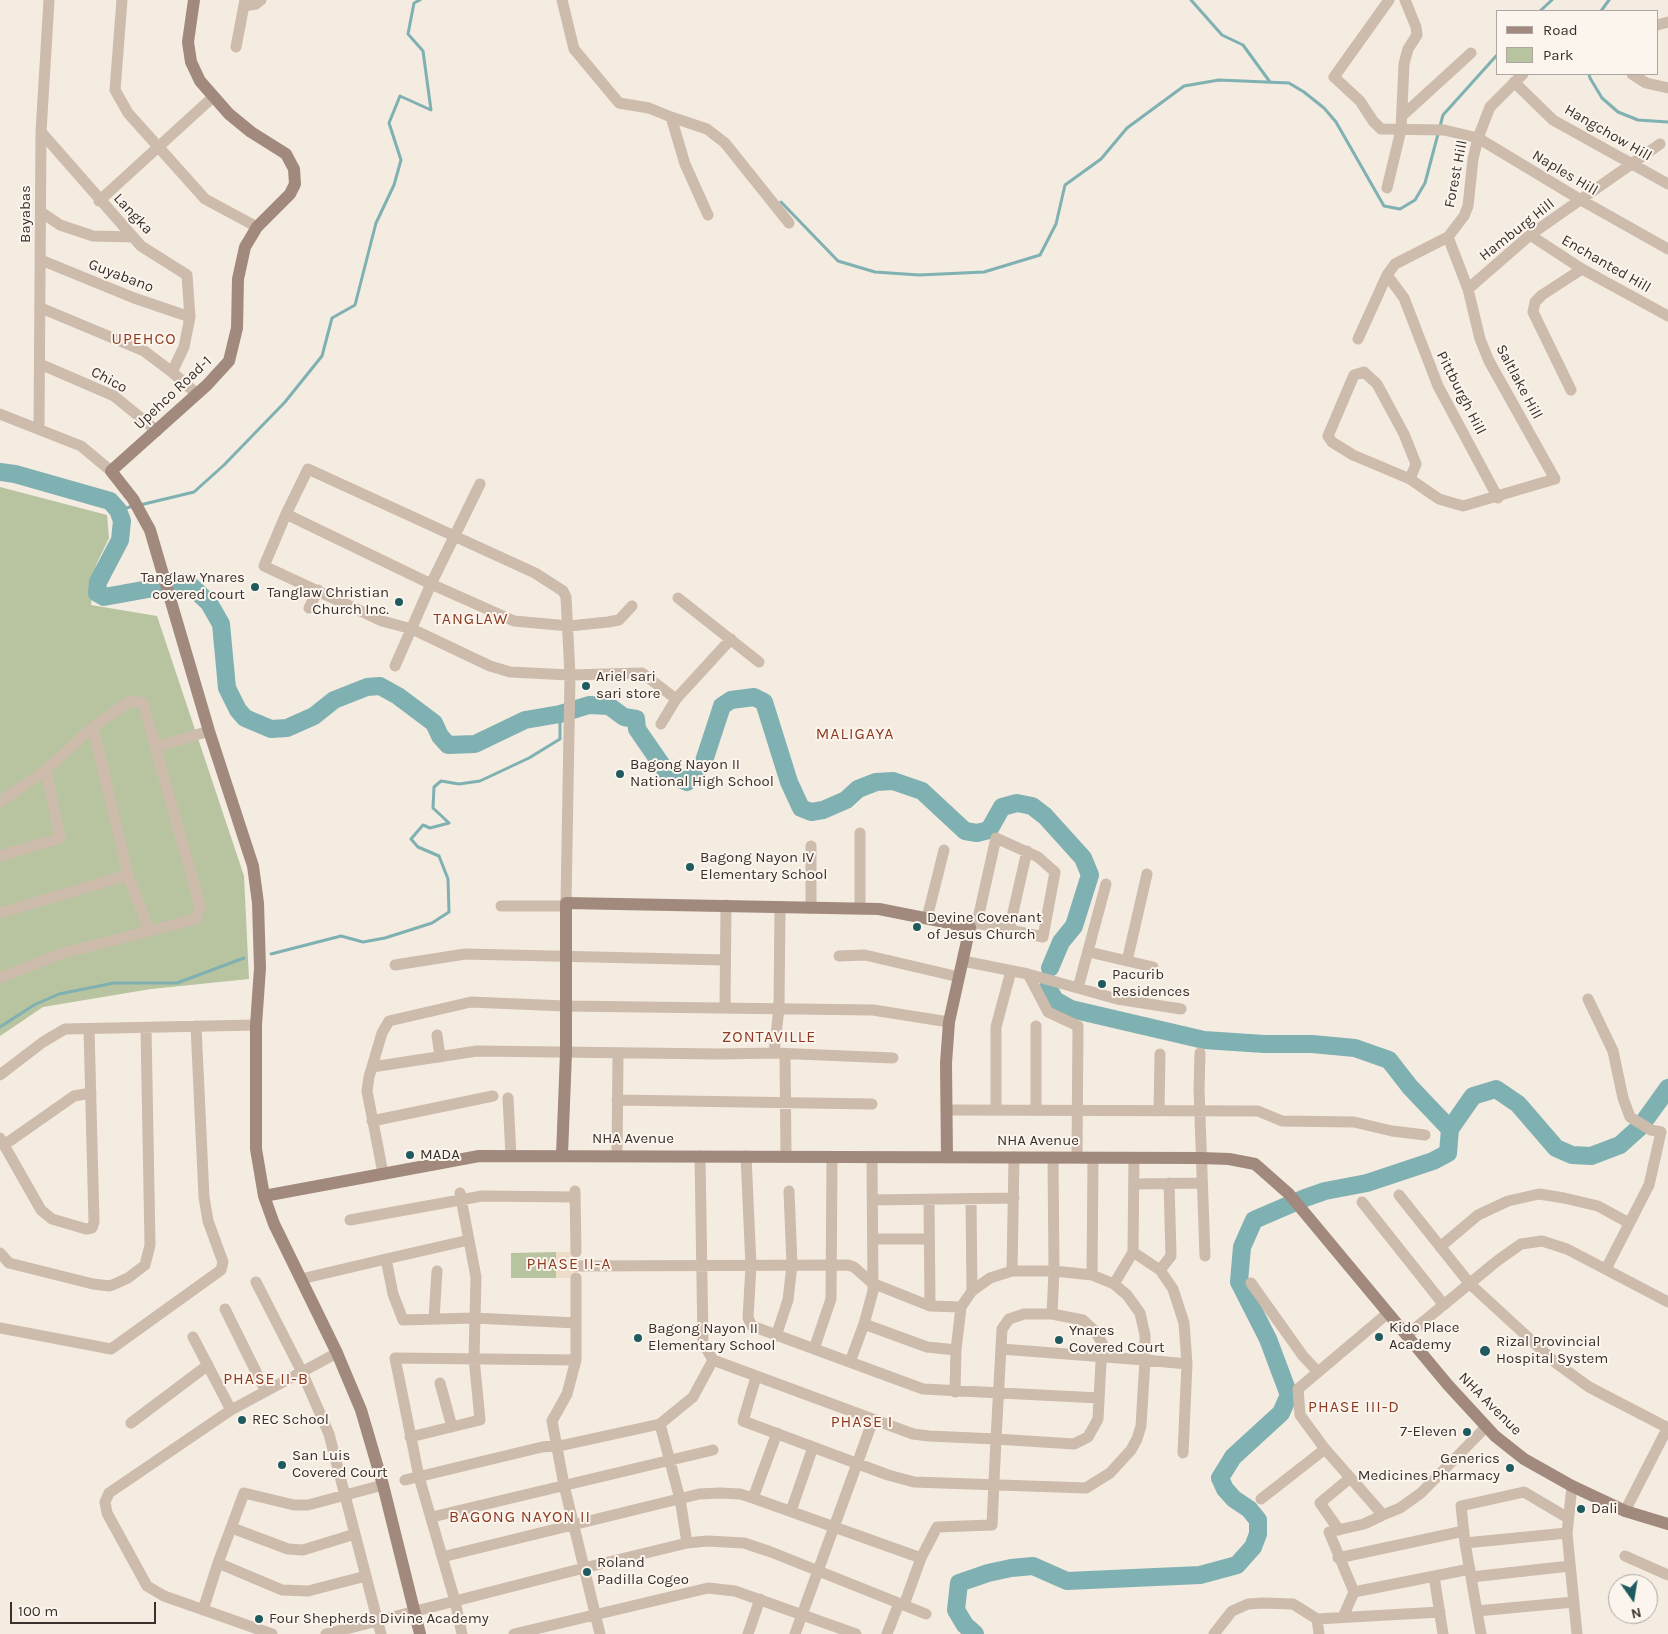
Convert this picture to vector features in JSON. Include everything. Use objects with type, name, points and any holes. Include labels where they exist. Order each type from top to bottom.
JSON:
[{"type":"street","name":"Bayabas","points":[[39,428],[42,132],[49,0]]},
{"type":"street","points":[[122,0],[115,90],[128,113],[205,199],[257,226]]},
{"type":"street","name":"Upehco Road-1","points":[[111,471],[222,370],[232,352],[237,328],[238,278],[245,247],[257,226],[290,194],[295,184],[294,169],[286,154],[251,132],[212,97],[200,82],[191,62],[189,31],[194,0]]},
{"type":"street","points":[[236,47],[244,3],[256,4],[261,0]]},
{"type":"street","points":[[562,0],[574,48],[619,103],[649,108],[707,129],[726,142],[789,223]]},
{"type":"street","name":"Naples Hill","points":[[1389,0],[1334,77],[1360,101],[1373,122],[1381,129],[1444,130],[1478,138],[1581,200],[1668,249]]},
{"type":"street","points":[[1387,188],[1401,130],[1404,64],[1408,49],[1417,35],[1416,27],[1405,0]]},
{"type":"street","points":[[1402,116],[1471,52]]},
{"type":"street","name":"Forest Hill","points":[[1358,339],[1387,275],[1395,264],[1448,237],[1464,216],[1468,206],[1472,159],[1490,107],[1522,75]]},
{"type":"street","points":[[1634,75],[1646,83],[1668,88]]},
{"type":"street","name":"Hangchow Hill","points":[[1514,82],[1553,120],[1668,184]]},
{"type":"street","points":[[99,201],[212,97]]},
{"type":"street","points":[[671,117],[685,164],[708,215]]},
{"type":"street","name":"Langka","points":[[42,132],[99,201],[141,246],[187,274],[190,317],[184,347],[172,372]]},
{"type":"street","name":"Hamburg Hill","points":[[1468,289],[1530,235],[1660,144]]},
{"type":"street","points":[[41,212],[60,225],[93,236],[133,237]]},
{"type":"street","name":"Enchanted Hill","points":[[1530,235],[1582,269],[1668,316]]},
{"type":"street","name":"Saltlake Hill","points":[[1448,237],[1468,289],[1480,339],[1489,361],[1555,479],[1498,498]]},
{"type":"street","name":"Guyabano","points":[[41,260],[134,298],[190,317]]},
{"type":"street","points":[[1571,390],[1533,312],[1535,302],[1542,295],[1582,269]]},
{"type":"street","name":"Pittburgh Hill","points":[[1387,275],[1404,298],[1438,386],[1498,498]]},
{"type":"street","points":[[41,308],[144,351],[197,394]]},
{"type":"street","name":"Chico","points":[[40,364],[114,396],[156,431]]},
{"type":"street","points":[[1410,479],[1416,464],[1404,434],[1377,384],[1364,372],[1354,375],[1328,436],[1332,442],[1353,455],[1410,479],[1440,499],[1463,506],[1498,498]]},
{"type":"street","points":[[0,414],[81,446],[111,471],[142,512],[150,530],[209,731],[253,866],[258,903],[260,958],[256,1025],[256,1149],[264,1196],[274,1224],[337,1353],[361,1410],[383,1485],[420,1634]]},
{"type":"street","points":[[562,1155],[566,1053],[568,705],[570,675],[568,604],[563,591],[535,573],[308,469],[264,566],[382,621],[412,630],[490,666],[510,672],[570,675],[642,673],[676,699]]},
{"type":"street","points":[[395,666],[431,584],[480,484]]},
{"type":"street","points":[[286,514],[431,584],[514,621],[568,626],[619,620],[632,606]]},
{"type":"street","points":[[310,608],[318,590]]},
{"type":"street","points":[[678,598],[759,662]]},
{"type":"street","points":[[661,724],[676,699],[731,639]]},
{"type":"street","points":[[0,802],[46,770],[93,727],[130,702],[143,703],[200,906],[196,919],[63,953],[0,978]]},
{"type":"street","points":[[93,727],[128,875],[149,930]]},
{"type":"street","points":[[156,747],[209,731]]},
{"type":"street","points":[[0,856],[60,838],[46,770]]},
{"type":"street","points":[[860,833],[860,909]]},
{"type":"street","points":[[501,906],[726,905],[879,909],[927,918],[973,925],[1009,930],[1040,937],[1044,936],[1055,872],[1027,851],[996,838],[973,925],[963,961],[949,1022],[946,1063],[947,1157]]},
{"type":"street","points":[[811,846],[811,908]]},
{"type":"street","points":[[927,918],[944,850]]},
{"type":"street","points":[[1009,930],[1027,851]]},
{"type":"street","points":[[1127,961],[1147,874]]},
{"type":"street","points":[[0,913],[128,875]]},
{"type":"street","points":[[1078,988],[1106,884]]},
{"type":"street","points":[[725,1007],[726,905]]},
{"type":"street","points":[[774,1053],[779,1008],[780,907]]},
{"type":"street","points":[[1089,952],[1153,967]]},
{"type":"street","points":[[394,965],[466,954],[724,960]]},
{"type":"street","points":[[839,956],[865,955],[959,977]]},
{"type":"street","points":[[963,961],[1028,974],[1117,999],[1181,1009]]},
{"type":"street","points":[[996,1110],[996,1027],[1011,971]]},
{"type":"street","points":[[1028,974],[1048,1012],[1078,1026],[1077,1158]]},
{"type":"street","points":[[1588,999],[1613,1050],[1623,1098],[1630,1117],[1650,1130],[1661,1132],[1649,1185],[1606,1269]]},
{"type":"street","points":[[383,1173],[367,1091],[382,1033],[389,1021],[472,1002],[565,1006],[873,1010],[949,1022]]},
{"type":"street","points":[[0,1075],[43,1042],[66,1029],[256,1025]]},
{"type":"street","points":[[0,1328],[111,1349],[221,1270],[223,1262],[208,1221],[204,1197],[196,1026]]},
{"type":"street","points":[[1036,1026],[1036,1110]]},
{"type":"street","points":[[0,1253],[10,1263],[93,1284],[110,1286],[128,1278],[145,1265],[150,1245],[146,1028]]},
{"type":"street","points":[[88,1029],[91,1093],[94,1222],[92,1228],[86,1229],[52,1219],[41,1210],[2,1141],[74,1096],[91,1093]]},
{"type":"street","points":[[437,1035],[440,1057]]},
{"type":"street","points":[[372,1067],[477,1051],[618,1054],[774,1053],[893,1058]]},
{"type":"street","points":[[1200,1053],[1201,1158],[1205,1256]]},
{"type":"street","points":[[617,1155],[618,1054]]},
{"type":"street","points":[[786,1054],[786,1156]]},
{"type":"street","points":[[1159,1111],[1160,1054]]},
{"type":"street","points":[[372,1121],[493,1096]]},
{"type":"street","points":[[508,1098],[511,1156]]},
{"type":"street","points":[[617,1100],[872,1104]]},
{"type":"street","points":[[947,1110],[1258,1110],[1282,1121],[1354,1122],[1392,1131],[1425,1135]]},
{"type":"street","name":"NHA Avenue","points":[[264,1196],[479,1156],[1201,1158],[1229,1159],[1255,1164],[1289,1194],[1486,1428],[1524,1459],[1572,1486],[1625,1511],[1668,1524]]},
{"type":"street","points":[[700,1156],[703,1343],[713,1360],[873,1420],[921,1435],[996,1439],[1074,1444],[1088,1437],[1098,1419],[1102,1343],[1096,1331],[1083,1320],[1052,1314],[1024,1314],[1009,1319],[1002,1329],[998,1391],[996,1439],[994,1485],[992,1525],[940,1525],[921,1558],[887,1634]]},
{"type":"street","points":[[746,1156],[750,1266],[748,1320],[752,1326],[923,1389],[955,1392],[998,1391],[1099,1398]]},
{"type":"street","points":[[814,1349],[831,1299],[832,1157]]},
{"type":"street","points":[[850,1362],[864,1324],[872,1283],[872,1157]]},
{"type":"street","points":[[1012,1271],[1014,1157]]},
{"type":"street","points":[[1052,1157],[1054,1271],[1052,1314]]},
{"type":"street","points":[[1092,1275],[1093,1158]]},
{"type":"street","points":[[1114,1284],[1133,1252],[1134,1158]]},
{"type":"street","points":[[1134,1184],[1202,1183]]},
{"type":"street","points":[[1160,1270],[1171,1256],[1169,1184]]},
{"type":"street","points":[[776,1336],[788,1300],[792,1265],[789,1191]]},
{"type":"street","points":[[350,1220],[461,1196],[575,1194],[576,1252]]},
{"type":"street","points":[[1440,1247],[1478,1215],[1508,1202],[1539,1194],[1598,1206],[1629,1223]]},
{"type":"street","points":[[1399,1195],[1470,1284],[1556,1363],[1589,1387],[1668,1428],[1625,1511]]},
{"type":"street","points":[[410,1437],[480,1420],[474,1358],[476,1277],[461,1196]]},
{"type":"street","points":[[872,1200],[1014,1198]]},
{"type":"street","points":[[971,1199],[972,1290]]},
{"type":"street","points":[[929,1200],[930,1306]]},
{"type":"street","points":[[1362,1202],[1444,1306]]},
{"type":"street","points":[[873,1239],[928,1239]]},
{"type":"street","points":[[301,1279],[469,1240]]},
{"type":"street","points":[[1407,1335],[1497,1261],[1522,1244],[1542,1241],[1567,1248],[1668,1302]]},
{"type":"street","points":[[1133,1252],[1160,1270],[1173,1289],[1184,1323],[1187,1364],[1183,1453]]},
{"type":"street","points":[[386,1259],[393,1294],[403,1320],[474,1318],[576,1323]]},
{"type":"street","points":[[576,1266],[701,1267],[792,1265],[854,1267],[872,1283],[930,1306],[962,1307]]},
{"type":"street","points":[[434,1319],[437,1271]]},
{"type":"street","points":[[756,1377],[743,1420],[888,1475],[914,1482],[1086,1488],[1110,1474],[1131,1450],[1141,1426],[1145,1335],[1140,1313],[1126,1295],[1114,1284],[1092,1275],[1054,1271],[1012,1271],[990,1278],[972,1290],[962,1307],[956,1350],[955,1392]]},
{"type":"street","points":[[576,1278],[576,1360],[567,1394],[552,1421],[564,1485],[600,1634]]},
{"type":"street","points":[[256,1282],[302,1372],[328,1434],[382,1634]]},
{"type":"street","points":[[1251,1283],[1303,1356],[1318,1372]]},
{"type":"street","points":[[225,1309],[265,1390]]},
{"type":"street","points":[[1383,1515],[1325,1449],[1300,1415],[1298,1389],[1388,1313]]},
{"type":"street","points":[[864,1324],[927,1347],[956,1350]]},
{"type":"street","points":[[193,1337],[231,1410]]},
{"type":"street","points":[[1001,1350],[1187,1364]]},
{"type":"street","points":[[272,1634],[164,1596],[148,1586],[107,1513],[105,1502],[108,1493],[231,1410],[265,1390],[337,1353]]},
{"type":"street","points":[[462,1634],[432,1517],[419,1477],[395,1358],[576,1360]]},
{"type":"street","points":[[405,1480],[542,1446],[556,1446],[660,1424],[692,1397],[713,1360]]},
{"type":"street","points":[[131,1423],[208,1365]]},
{"type":"street","points":[[440,1383],[452,1427]]},
{"type":"street","points":[[795,1634],[873,1420]]},
{"type":"street","points":[[660,1424],[680,1499],[687,1544]]},
{"type":"street","points":[[1343,1617],[1354,1592],[1338,1558],[1329,1532],[1364,1524],[1400,1508],[1420,1493],[1486,1428]]},
{"type":"street","points":[[753,1498],[776,1433]]},
{"type":"street","points":[[791,1510],[813,1447]]},
{"type":"street","points":[[1261,1499],[1325,1449]]},
{"type":"street","points":[[432,1517],[713,1450]]},
{"type":"street","points":[[1339,1530],[1320,1503],[1350,1478]]},
{"type":"street","points":[[203,1610],[244,1493],[294,1505],[308,1505],[383,1485]]},
{"type":"street","points":[[1572,1486],[1567,1533],[1577,1634]]},
{"type":"street","points":[[1482,1634],[1465,1543],[1461,1506],[1524,1492],[1568,1518]]},
{"type":"street","points":[[442,1557],[699,1494],[720,1493],[740,1494],[791,1510],[921,1558]]},
{"type":"street","points":[[232,1528],[288,1549],[303,1550],[355,1534]]},
{"type":"street","points":[[1338,1558],[1464,1531]]},
{"type":"street","points":[[1465,1543],[1567,1533]]},
{"type":"street","points":[[326,1634],[584,1568],[687,1544],[707,1542],[744,1543],[926,1614]]},
{"type":"street","points":[[1626,1556],[1668,1575]]},
{"type":"street","points":[[218,1563],[282,1590],[308,1592],[366,1576]]},
{"type":"street","points":[[1354,1592],[1434,1576],[1570,1566]]},
{"type":"street","points":[[1434,1576],[1443,1634]]},
{"type":"street","points":[[514,1634],[708,1588],[735,1591],[803,1614],[844,1632],[856,1634]]},
{"type":"street","points":[[748,1634],[760,1599]]},
{"type":"street","points":[[1477,1611],[1574,1602]]},
{"type":"street","points":[[1214,1634],[1232,1611],[1248,1604],[1294,1604],[1317,1619],[1440,1612]]},
{"type":"street","points":[[1317,1619],[1319,1634]]},
{"type":"green space","points":[[0,487],[107,515],[109,538],[96,565],[91,605],[157,616],[244,876],[249,979],[151,989],[43,1007],[0,1036]]},
{"type":"green space","points":[[556,1252],[556,1278],[511,1278],[511,1253]]},
{"type":"shaded area","points":[[556,1252],[576,1252],[576,1278],[556,1278]]},
{"type":"waterway","points":[[140,505],[194,492],[224,465],[285,402],[322,356],[332,318],[355,305],[376,223],[394,185],[401,160],[389,123],[400,96],[431,110],[423,51],[408,34],[414,3],[420,0]]},
{"type":"waterway","points":[[1191,0],[1222,35],[1243,45],[1270,82]]},
{"type":"waterway","points":[[1541,10],[1552,0]]},
{"type":"waterway","points":[[1602,10],[1609,0]]},
{"type":"waterway","points":[[781,202],[838,261],[875,272],[919,275],[984,272],[1040,255],[1056,224],[1065,185],[1101,159],[1127,128],[1184,86],[1219,80],[1289,83],[1304,92],[1324,108],[1336,122],[1384,206],[1400,209],[1415,200],[1425,183],[1443,115],[1496,56]]},
{"type":"waterway","points":[[1589,75],[1602,98],[1618,112],[1638,120],[1668,122]]},
{"type":"waterway","points":[[0,472],[15,474],[110,501],[118,510],[122,521],[120,540],[98,582],[97,593],[104,597],[187,582],[209,603],[221,624],[227,688],[238,710],[245,718],[271,729],[287,728],[314,716],[334,700],[367,687],[380,686],[398,696],[434,723],[440,736],[448,745],[475,744],[525,720],[560,714],[589,705],[609,706],[624,717],[636,719],[637,729],[668,774],[687,782],[703,764],[722,706],[731,700],[754,697],[764,702],[789,782],[801,808],[811,812],[823,810],[846,800],[858,789],[876,782],[893,781],[922,791],[965,831],[977,833],[989,830],[1002,807],[1017,803],[1032,806],[1045,816],[1083,858],[1090,875],[1074,926],[1061,942],[1050,968]]},
{"type":"waterway","points":[[118,510],[134,506]]},
{"type":"waterway","points":[[271,954],[341,936],[363,942],[385,938],[432,923],[449,912],[448,879],[439,856],[418,847],[411,839],[423,825],[430,828],[449,823],[433,808],[434,787],[441,781],[459,784],[480,781],[529,758],[560,739],[560,714]]},
{"type":"waterway","points":[[0,1027],[34,1005],[59,994],[114,983],[177,983],[244,958]]},
{"type":"waterway","points":[[1048,988],[1055,1000],[1071,1009],[1204,1040],[1264,1044],[1312,1044],[1355,1048],[1389,1060],[1410,1087],[1450,1129]]},
{"type":"waterway","points":[[975,1634],[965,1625],[956,1610],[959,1583],[988,1573],[1033,1566],[1067,1581],[1200,1575],[1237,1565],[1253,1547],[1258,1534],[1258,1520],[1249,1509],[1234,1499],[1225,1489],[1220,1478],[1233,1457],[1281,1413],[1289,1395],[1268,1339],[1239,1282],[1242,1247],[1254,1220],[1325,1191],[1367,1183],[1433,1161],[1448,1153],[1450,1129],[1473,1096],[1496,1089],[1518,1104],[1556,1148],[1572,1155],[1591,1156],[1620,1145],[1640,1127],[1668,1088]]},
{"type":"place","name":"Tanglaw Ynares covered court","points":[[255,587]]},
{"type":"place","name":"Tanglaw Christian Church Inc.","points":[[399,602]]},
{"type":"place","name":"Ariel sari sari store","points":[[586,686]]},
{"type":"place","name":"Bagong Nayon II National High School","points":[[620,774]]},
{"type":"place","name":"Bagong Nayon IV Elementary School","points":[[690,867]]},
{"type":"place","name":"Devine Covenant of Jesus Church","points":[[917,927]]},
{"type":"place","name":"Pacurib Residences","points":[[1102,984]]},
{"type":"place","name":"MADA","points":[[410,1155]]},
{"type":"place","name":"Kido Place Academy","points":[[1379,1337]]},
{"type":"place","name":"Bagong Nayon II Elementary School","points":[[638,1338]]},
{"type":"place","name":"Ynares Covered Court","points":[[1059,1340]]},
{"type":"place","name":"Rizal Provincial Hospital System","points":[[1485,1351]]},
{"type":"place","name":"REC School","points":[[242,1420]]},
{"type":"place","name":"7-Eleven","points":[[1467,1432]]},
{"type":"place","name":"San Luis Covered Court","points":[[282,1465]]},
{"type":"place","name":"Generics Medicines Pharmacy","points":[[1510,1468]]},
{"type":"place","name":"Dali","points":[[1581,1509]]},
{"type":"place","name":"Roland Padilla Cogeo","points":[[587,1572]]},
{"type":"place","name":"Four Shepherds Divine Academy","points":[[259,1619]]},
{"type":"district","name":"UPEHCO","points":[[144,339]]},
{"type":"district","name":"TANGLAW","points":[[471,619]]},
{"type":"district","name":"MALIGAYA","points":[[855,734]]},
{"type":"district","name":"ZONTAVILLE","points":[[769,1037]]},
{"type":"district","name":"PHASE II-A","points":[[569,1264]]},
{"type":"district","name":"PHASE II-B","points":[[266,1379]]},
{"type":"district","name":"PHASE III-D","points":[[1354,1407]]},
{"type":"district","name":"PHASE I","points":[[862,1422]]},
{"type":"district","name":"BAGONG NAYON II","points":[[520,1517]]}]
